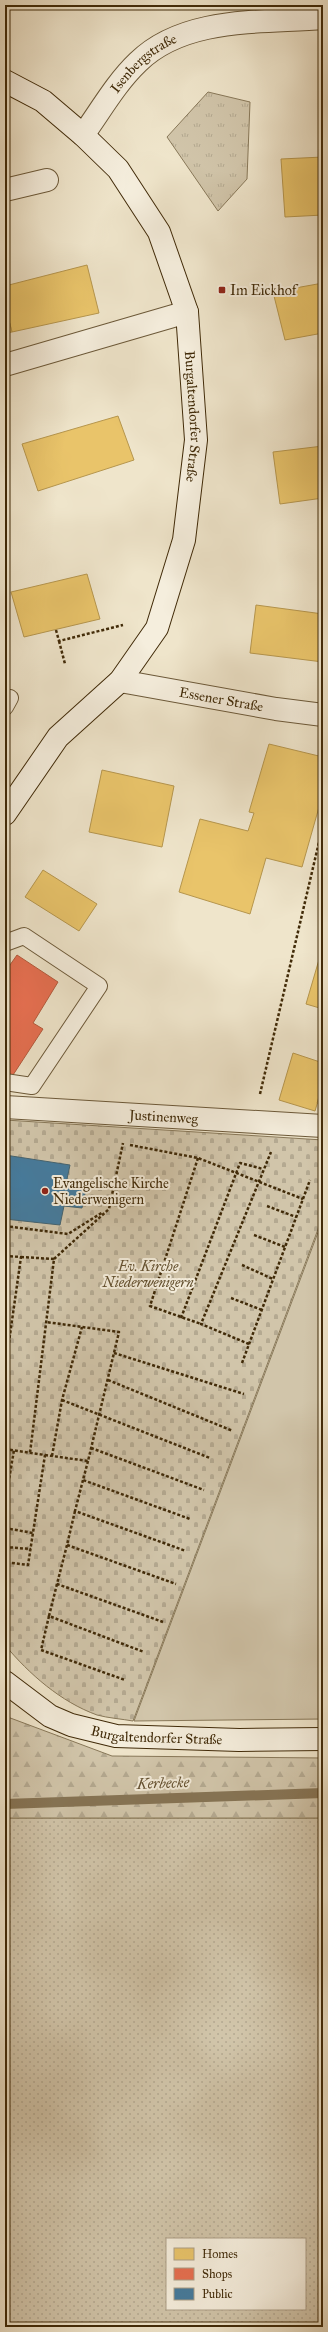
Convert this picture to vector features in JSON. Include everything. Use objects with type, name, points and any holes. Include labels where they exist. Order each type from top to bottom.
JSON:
[{"type":"main road","name":"Isenbergstraße","points":[[84,135],[123,78],[140,61],[180,37],[218,26],[323,18]]},
{"type":"main road","points":[[5,81],[43,101],[84,135]]},
{"type":"main road","name":"Burgaltendorfer Straße","points":[[5,814],[58,737],[120,681],[156,629],[184,540],[196,440],[188,312],[159,232],[118,170],[84,135]]},
{"type":"main road","points":[[5,190],[47,180]]},
{"type":"main road","points":[[5,365],[188,312]]},
{"type":"main road","name":"Essener Straße","points":[[120,681],[276,709],[323,715]]},
{"type":"main road","name":"Justinenweg","points":[[5,1107],[323,1126]]},
{"type":"main road","name":"Burgaltendorfer Straße","points":[[5,1682],[50,1716],[71,1725],[116,1736],[239,1740],[323,1739]]},
{"type":"lane","points":[[5,943],[24,936],[99,986],[32,1086],[5,1082]]},
{"type":"path","points":[[59,641],[122,625],[156,629]]},
{"type":"path","points":[[56,630],[65,664]]},
{"type":"path","points":[[253,1122],[323,825]]},
{"type":"path","points":[[30,1453],[54,1259],[108,1209],[129,1114]]},
{"type":"path","points":[[201,1324],[264,1169],[285,1124]]},
{"type":"path","points":[[123,1144],[198,1158],[303,1199]]},
{"type":"path","points":[[198,1158],[150,1306],[201,1324],[249,1344]]},
{"type":"path","points":[[181,1318],[240,1163],[264,1169]]},
{"type":"path","points":[[242,1363],[310,1180]]},
{"type":"path","points":[[84,1197],[110,1201]]},
{"type":"path","points":[[267,1206],[296,1217]]},
{"type":"path","points":[[5,1226],[68,1234],[108,1209]]},
{"type":"path","points":[[254,1235],[285,1247]]},
{"type":"path","points":[[5,1256],[54,1259]]},
{"type":"path","points":[[5,1370],[21,1257]]},
{"type":"path","points":[[242,1265],[273,1279]]},
{"type":"path","points":[[231,1298],[262,1310]]},
{"type":"path","points":[[46,1322],[119,1332],[41,1650],[125,1680]]},
{"type":"path","points":[[52,1456],[62,1400],[82,1327]]},
{"type":"path","points":[[114,1353],[244,1394]]},
{"type":"path","points":[[108,1380],[233,1431]]},
{"type":"path","points":[[62,1400],[210,1458]]},
{"type":"path","points":[[91,1448],[204,1490]]},
{"type":"path","points":[[5,1449],[88,1461]]},
{"type":"path","points":[[5,1503],[14,1450]]},
{"type":"path","points":[[5,1562],[28,1565],[45,1455]]},
{"type":"path","points":[[83,1480],[190,1519]]},
{"type":"path","points":[[75,1511],[186,1551]]},
{"type":"path","points":[[5,1528],[33,1533]]},
{"type":"path","points":[[67,1545],[176,1584]]},
{"type":"path","points":[[5,1547],[30,1549]]},
{"type":"path","points":[[57,1584],[163,1622]]},
{"type":"path","points":[[49,1616],[144,1652]]},
{"type":"green space","points":[[208,92],[250,102],[247,179],[218,211],[167,137]]},
{"type":"green space","name":"Ev. Kirche Niederwenigern","points":[[5,1120],[323,1140],[323,1216],[133,1721],[97,1715],[71,1703],[46,1686],[14,1656],[5,1645]]},
{"type":"green space","points":[[323,1219],[323,1719],[134,1721]]},
{"type":"green space","points":[[5,1716],[112,1756],[323,1758],[323,1818],[5,1818]]},
{"type":"green space","points":[[5,1818],[323,1818],[323,2327],[5,2327]]},
{"type":"building: Homes","points":[[323,157],[323,215],[285,217],[281,159]]},
{"type":"building: Homes","points":[[87,265],[99,313],[12,332],[5,305],[5,286]]},
{"type":"building: Homes","points":[[323,283],[323,333],[285,340],[273,292]]},
{"type":"building: Homes","points":[[5,305],[12,332],[5,333]]},
{"type":"building: Homes","points":[[118,416],[134,460],[38,491],[22,444]]},
{"type":"building: Homes","points":[[323,446],[323,498],[280,504],[273,452]]},
{"type":"building: Homes","points":[[87,574],[100,619],[24,637],[11,592]]},
{"type":"building: Homes","points":[[256,605],[323,614],[323,662],[250,653]]},
{"type":"building: Homes","points":[[269,744],[323,757],[323,793],[302,867],[266,858],[250,914],[179,892],[200,819],[248,831],[254,813],[249,812]]},
{"type":"building: Homes","points":[[102,770],[174,786],[162,847],[89,832]]},
{"type":"building: Homes","points":[[43,870],[97,904],[79,931],[25,897]]},
{"type":"building: Homes","points":[[323,946],[323,1009],[306,1004]]},
{"type":"building: Homes","points":[[293,1053],[323,1063],[323,1084],[315,1111],[279,1100]]},
{"type":"building: Homes","points":[[323,1084],[323,1105],[317,1103]]},
{"type":"building: Shops","points":[[17,955],[58,982],[33,1023],[43,1029],[13,1075],[5,1074],[5,972]]},
{"type":"building: Public","name":"Evangelische Kirche Niederwenigern","points":[[5,1155],[70,1165],[67,1179],[87,1184],[82,1208],[64,1206],[60,1225],[5,1219]]},
{"type":"waterway","name":"Kerbecke","points":[[5,1804],[323,1793]]},
{"type":"place","name":"Im Eickhof","points":[[222,290]]},
{"type":"place","name":"Evangelische Kirche Niederwenigern","points":[[45,1191]]}]
